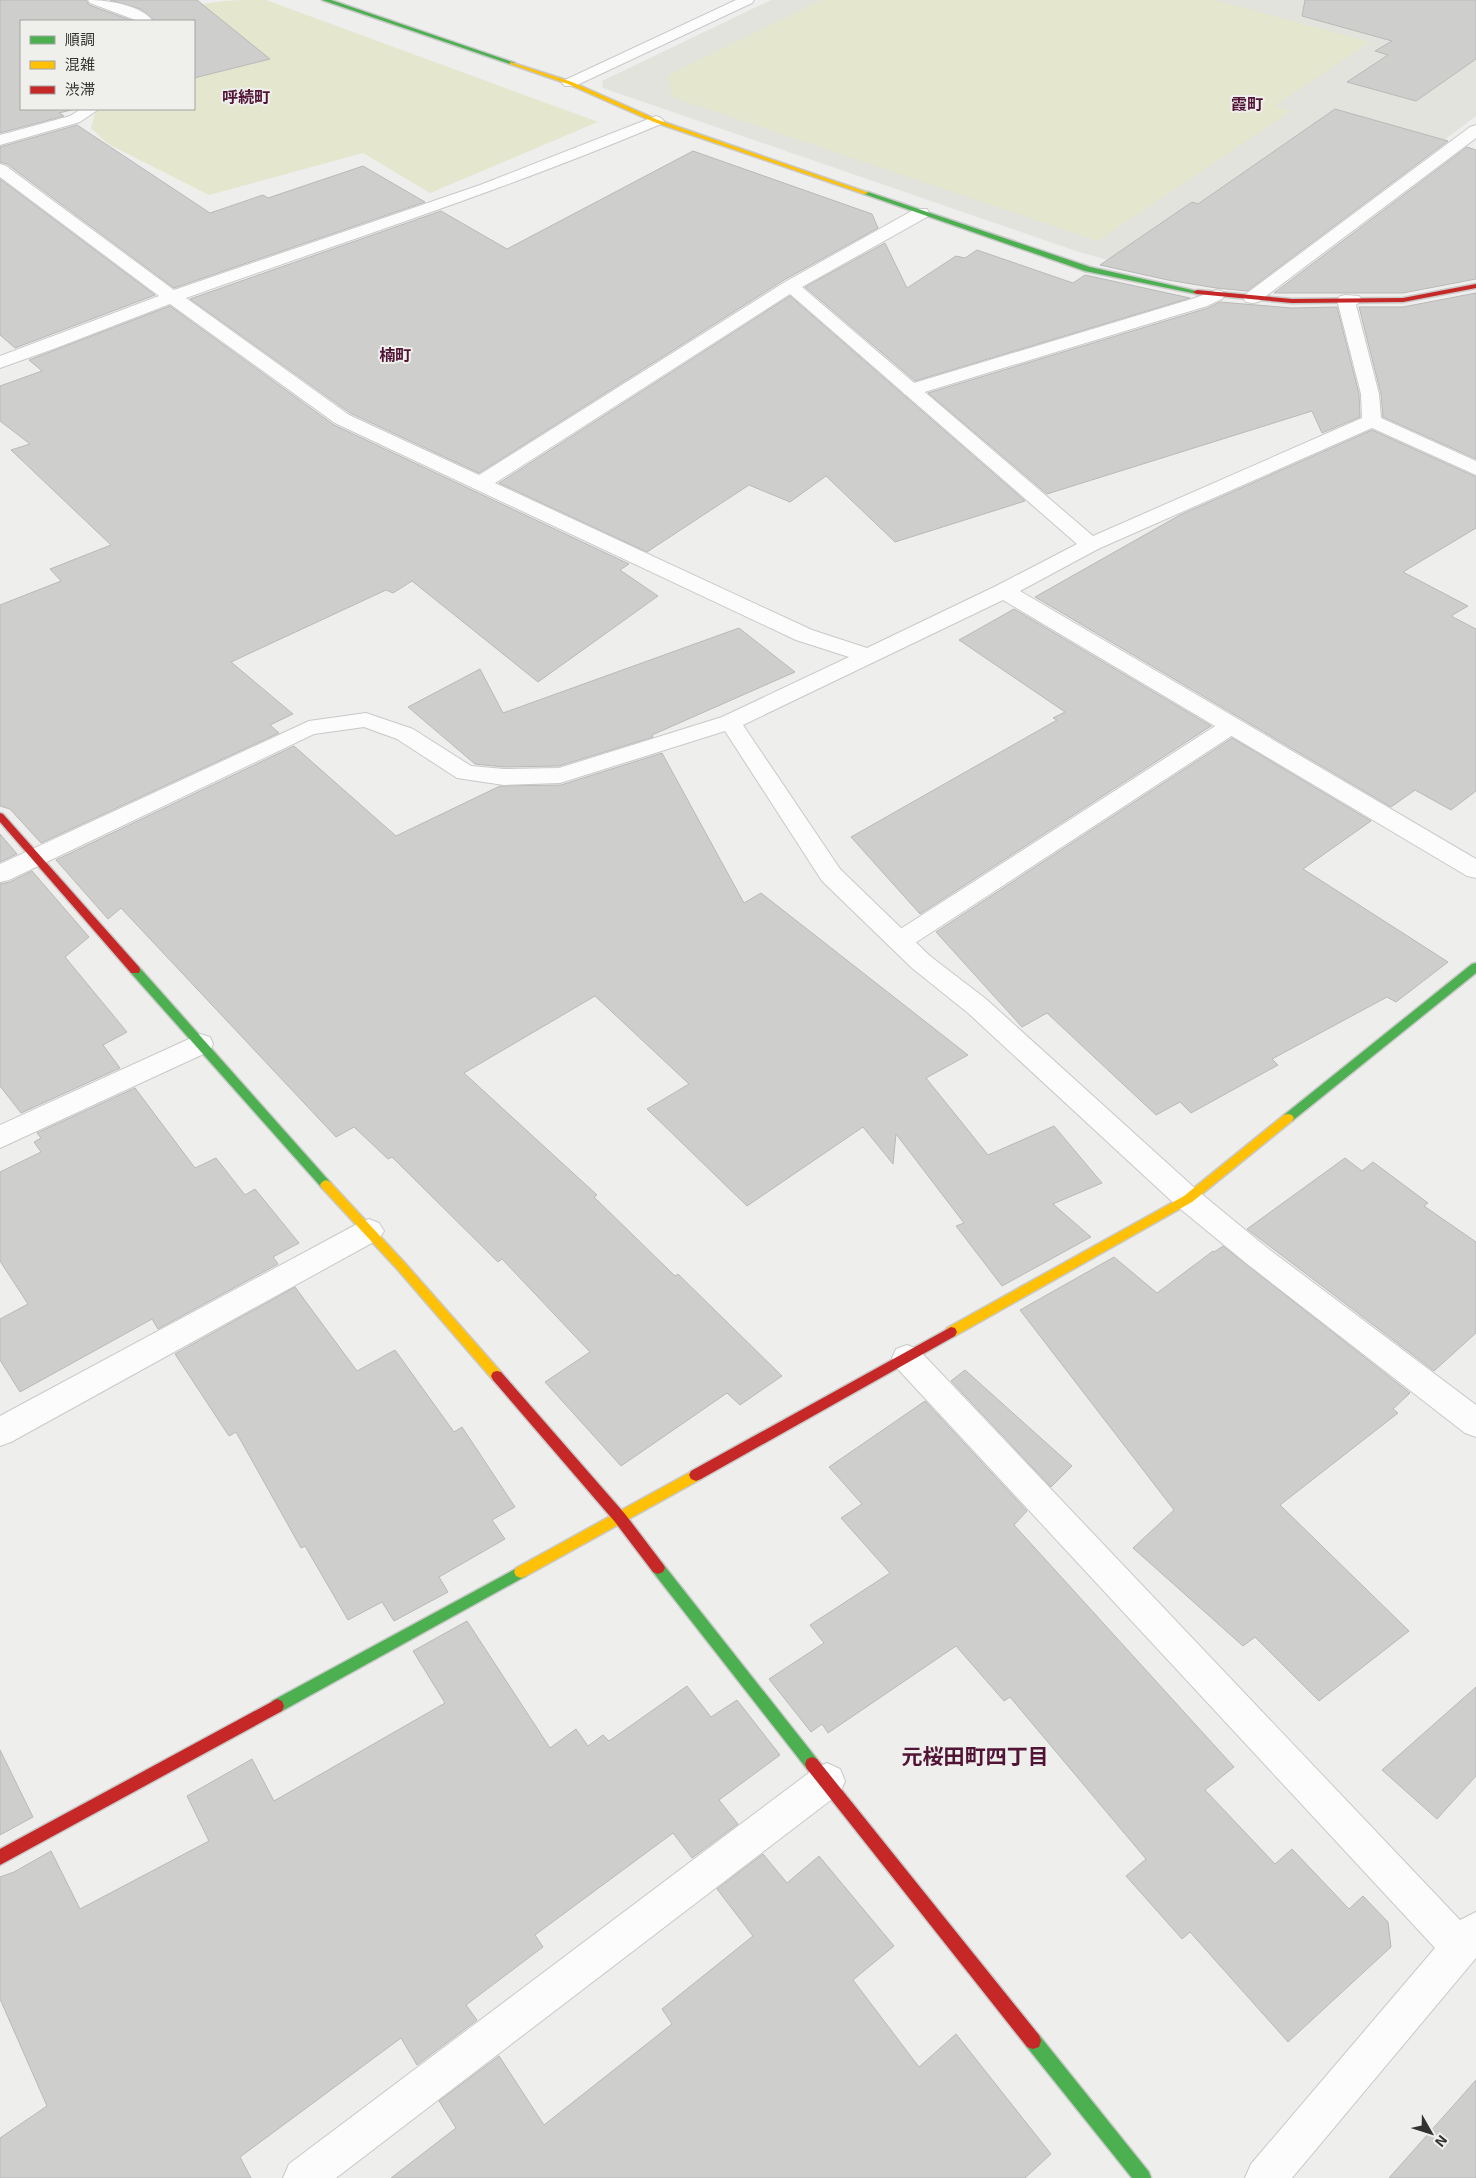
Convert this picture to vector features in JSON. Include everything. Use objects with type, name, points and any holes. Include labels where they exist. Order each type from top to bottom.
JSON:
[{"type":"street","points":[[95,0],[140,16],[145,20]]},
{"type":"street","points":[[325,0],[570,83],[656,120],[1088,269],[1168,287],[1216,295],[1292,301],[1403,300],[1476,286]]},
{"type":"street","points":[[570,83],[746,0]]},
{"type":"street","points":[[0,140],[75,119],[89,110]]},
{"type":"street","points":[[0,362],[172,297],[514,179],[574,156],[656,120]]},
{"type":"street","points":[[1252,298],[1476,130]]},
{"type":"street","points":[[0,169],[172,297],[342,419],[804,634],[870,656]]},
{"type":"street","points":[[479,484],[791,286],[921,212]]},
{"type":"street","points":[[791,286],[1091,545]]},
{"type":"street","points":[[911,390],[1201,302],[1216,295]]},
{"type":"street","points":[[1349,300],[1370,394],[1372,421]]},
{"type":"street","points":[[0,874],[309,728],[366,720],[405,734],[433,754],[465,773],[504,777],[560,775],[730,722],[1004,591],[1091,545],[1372,421],[1476,469]]},
{"type":"street","points":[[1004,591],[1231,726],[1351,794],[1476,870]]},
{"type":"street","points":[[730,722],[831,875],[921,962],[977,1006],[1188,1199],[1256,1255],[1476,1422]]},
{"type":"street","points":[[900,941],[1231,726]]},
{"type":"street","points":[[0,816],[276,1131],[369,1231],[620,1518],[1143,2178]]},
{"type":"street","points":[[0,1857],[620,1518],[1188,1199],[1476,967]]},
{"type":"street","points":[[0,1137],[200,1044]]},
{"type":"street","points":[[0,1432],[369,1231]]},
{"type":"street","points":[[906,1358],[1468,1939],[1265,2178]]},
{"type":"street","points":[[303,2178],[827,1781]]},
{"type":"shaded area","points":[[771,0],[1476,0],[1476,116],[1253,285],[1126,265],[1079,252],[603,88],[602,81]]},
{"type":"green space","points":[[238,0],[266,0],[598,122],[430,193],[363,153],[209,195],[108,144],[91,128],[97,110],[195,110],[195,20],[165,20],[200,5]]},
{"type":"green space","points":[[822,0],[1214,0],[1370,42],[1274,106],[1291,111],[1098,241],[672,97],[668,75]]},
{"type":"building","points":[[0,0],[86,0],[89,5],[130,20],[20,20],[20,110],[71,110],[59,113],[64,116],[0,133]]},
{"type":"building","points":[[110,0],[197,0],[270,59],[195,78],[195,20],[154,20],[141,9]]},
{"type":"building","points":[[1305,0],[1476,0],[1476,59],[1416,101],[1347,82],[1388,55],[1375,51],[1392,41],[1302,16]]},
{"type":"building","points":[[1335,109],[1448,141],[1247,291],[1168,280],[1100,265],[1192,202],[1198,204]]},
{"type":"building","points":[[77,125],[210,213],[263,195],[268,198],[363,166],[425,202],[174,288],[7,164],[0,162],[0,147]]},
{"type":"building","points":[[1467,147],[1476,150],[1476,279],[1403,293],[1274,293]]},
{"type":"building","points":[[693,151],[872,214],[878,228],[784,280],[479,473],[350,413],[190,299],[441,211],[507,249]]},
{"type":"building","points":[[0,179],[155,295],[15,348],[0,335]]},
{"type":"building","points":[[885,243],[907,288],[956,256],[965,258],[977,250],[1073,283],[1085,275],[1190,298],[915,381],[805,287]]},
{"type":"building","points":[[1476,293],[1476,459],[1383,417],[1381,394],[1359,307],[1403,307]]},
{"type":"building","points":[[790,296],[1025,501],[895,542],[826,476],[790,502],[749,485],[647,552],[499,483]]},
{"type":"building","points":[[1220,302],[1292,308],[1337,307],[1359,394],[1360,417],[1322,433],[1312,411],[1047,494],[928,393],[1208,308]]},
{"type":"building","points":[[170,306],[334,425],[629,564],[620,570],[658,596],[538,682],[412,581],[393,593],[386,590],[231,662],[293,714],[270,725],[279,733],[41,843],[10,809],[0,806],[0,605],[61,581],[50,569],[111,545],[11,450],[30,444],[0,421],[0,386],[42,371],[29,360]]},
{"type":"building","points":[[1372,430],[1476,477],[1476,528],[1403,572],[1468,606],[1451,616],[1476,629],[1476,791],[1451,810],[1415,790],[1391,807],[1035,597],[1180,515]]},
{"type":"building","points":[[1014,609],[1211,726],[920,914],[851,837],[1057,720],[1053,718],[1065,712],[959,640]]},
{"type":"building","points":[[739,628],[795,672],[652,735],[653,737],[559,766],[504,767],[475,764],[408,707],[480,669],[503,713]]},
{"type":"building","points":[[1232,738],[1371,821],[1303,869],[1448,962],[1396,1002],[1387,997],[1272,1059],[1278,1065],[1191,1113],[1180,1102],[1156,1115],[1047,1013],[1022,1027],[936,932]]},
{"type":"building","points":[[294,746],[396,836],[500,786],[561,785],[662,753],[744,903],[761,893],[968,1055],[926,1078],[988,1155],[1054,1126],[1102,1183],[1053,1204],[1091,1237],[1002,1286],[956,1226],[964,1223],[896,1134],[893,1164],[863,1127],[747,1206],[647,1109],[689,1084],[595,996],[464,1073],[597,1195],[594,1197],[675,1276],[678,1274],[782,1376],[740,1405],[727,1393],[621,1466],[545,1382],[590,1352],[502,1259],[498,1262],[392,1157],[388,1159],[354,1127],[336,1137],[121,908],[108,919],[56,860]]},
{"type":"building","points":[[0,834],[17,854],[0,862]]},
{"type":"building","points":[[32,871],[89,937],[65,957],[127,1032],[103,1045],[120,1068],[21,1113],[0,1086],[0,884],[10,882]]},
{"type":"building","points":[[135,1088],[195,1168],[216,1158],[245,1195],[255,1189],[299,1243],[273,1257],[278,1264],[158,1329],[152,1319],[20,1392],[0,1360],[0,1319],[28,1304],[0,1261],[0,1172],[41,1152],[34,1142],[41,1138],[37,1133]]},
{"type":"building","points":[[1345,1158],[1362,1171],[1373,1162],[1428,1203],[1424,1206],[1476,1242],[1476,1333],[1434,1371],[1247,1229]]},
{"type":"building","points":[[1223,1246],[1410,1393],[1393,1409],[1398,1413],[1280,1505],[1409,1631],[1319,1701],[1255,1637],[1243,1646],[1133,1548],[1174,1510],[1020,1310],[1114,1257],[1157,1293],[1213,1251]]},
{"type":"building","points":[[295,1287],[357,1371],[395,1350],[454,1432],[462,1427],[515,1507],[492,1520],[505,1539],[439,1577],[448,1592],[394,1621],[382,1602],[348,1620],[305,1546],[301,1548],[236,1432],[229,1436],[175,1354]]},
{"type":"building","points":[[965,1370],[1072,1466],[1051,1487],[951,1381]]},
{"type":"building","points":[[925,1401],[1027,1511],[1014,1525],[1234,1767],[1205,1790],[1275,1864],[1292,1849],[1349,1909],[1363,1896],[1388,1922],[1391,1947],[1288,2042],[1190,1932],[1182,1939],[1126,1876],[1146,1859],[1010,1697],[1004,1701],[956,1646],[828,1733],[822,1724],[811,1732],[769,1679],[824,1643],[810,1625],[890,1573],[841,1518],[862,1504],[829,1467]]},
{"type":"building","points":[[467,1621],[550,1748],[576,1729],[588,1746],[603,1735],[609,1741],[687,1686],[711,1717],[737,1700],[780,1755],[719,1800],[738,1824],[692,1858],[673,1833],[535,1935],[543,1947],[466,2005],[477,2020],[417,2065],[401,2038],[240,2157],[251,2178],[0,2178],[0,2138],[47,2106],[0,1999],[0,1877],[14,1872],[51,1851],[80,1909],[209,1841],[187,1796],[252,1759],[274,1801],[445,1703],[413,1651]]},
{"type":"building","points":[[1476,1687],[1476,1776],[1437,1819],[1382,1770]]},
{"type":"building","points":[[0,1750],[33,1817],[0,1835]]},
{"type":"building","points":[[763,1854],[787,1883],[819,1856],[894,1946],[853,1980],[919,2067],[956,2034],[1051,2154],[1025,2178],[391,2178],[456,2128],[439,2101],[499,2056],[544,2125],[672,2024],[662,2009],[753,1936],[717,1889]]},
{"type":"building","points":[[1476,2080],[1476,2178],[1389,2178]]},
{"type":"traffic: fast","points":[[325,0],[512,63]]},
{"type":"traffic: fast","points":[[866,193],[1088,269],[1197,292]]},
{"type":"traffic: fast","points":[[1288,1118],[1476,967]]},
{"type":"traffic: fast","points":[[135,970],[326,1185]]},
{"type":"traffic: fast","points":[[658,1568],[812,1764]]},
{"type":"traffic: fast","points":[[277,1706],[521,1572]]},
{"type":"traffic: fast","points":[[1033,2041],[1143,2178]]},
{"type":"traffic: slow","points":[[512,63],[570,83],[656,121],[866,193]]},
{"type":"traffic: slow","points":[[951,1332],[1188,1199],[1288,1118]]},
{"type":"traffic: slow","points":[[326,1185],[401,1266],[497,1376]]},
{"type":"traffic: slow","points":[[521,1572],[696,1475]]},
{"type":"traffic: jam","points":[[1197,292],[1292,301],[1403,300],[1476,286]]},
{"type":"traffic: jam","points":[[0,816],[135,970]]},
{"type":"traffic: jam","points":[[696,1475],[951,1332]]},
{"type":"traffic: jam","points":[[497,1376],[620,1518],[658,1568]]},
{"type":"traffic: jam","points":[[0,1857],[277,1706]]},
{"type":"traffic: jam","points":[[812,1764],[1033,2041]]},
{"type":"district","name":"呼続町","points":[[246,97]]},
{"type":"district","name":"霞町","points":[[1247,104]]},
{"type":"district","name":"楠町","points":[[395,355]]},
{"type":"district","name":"元桜田町四丁目","points":[[975,1757]]}]
